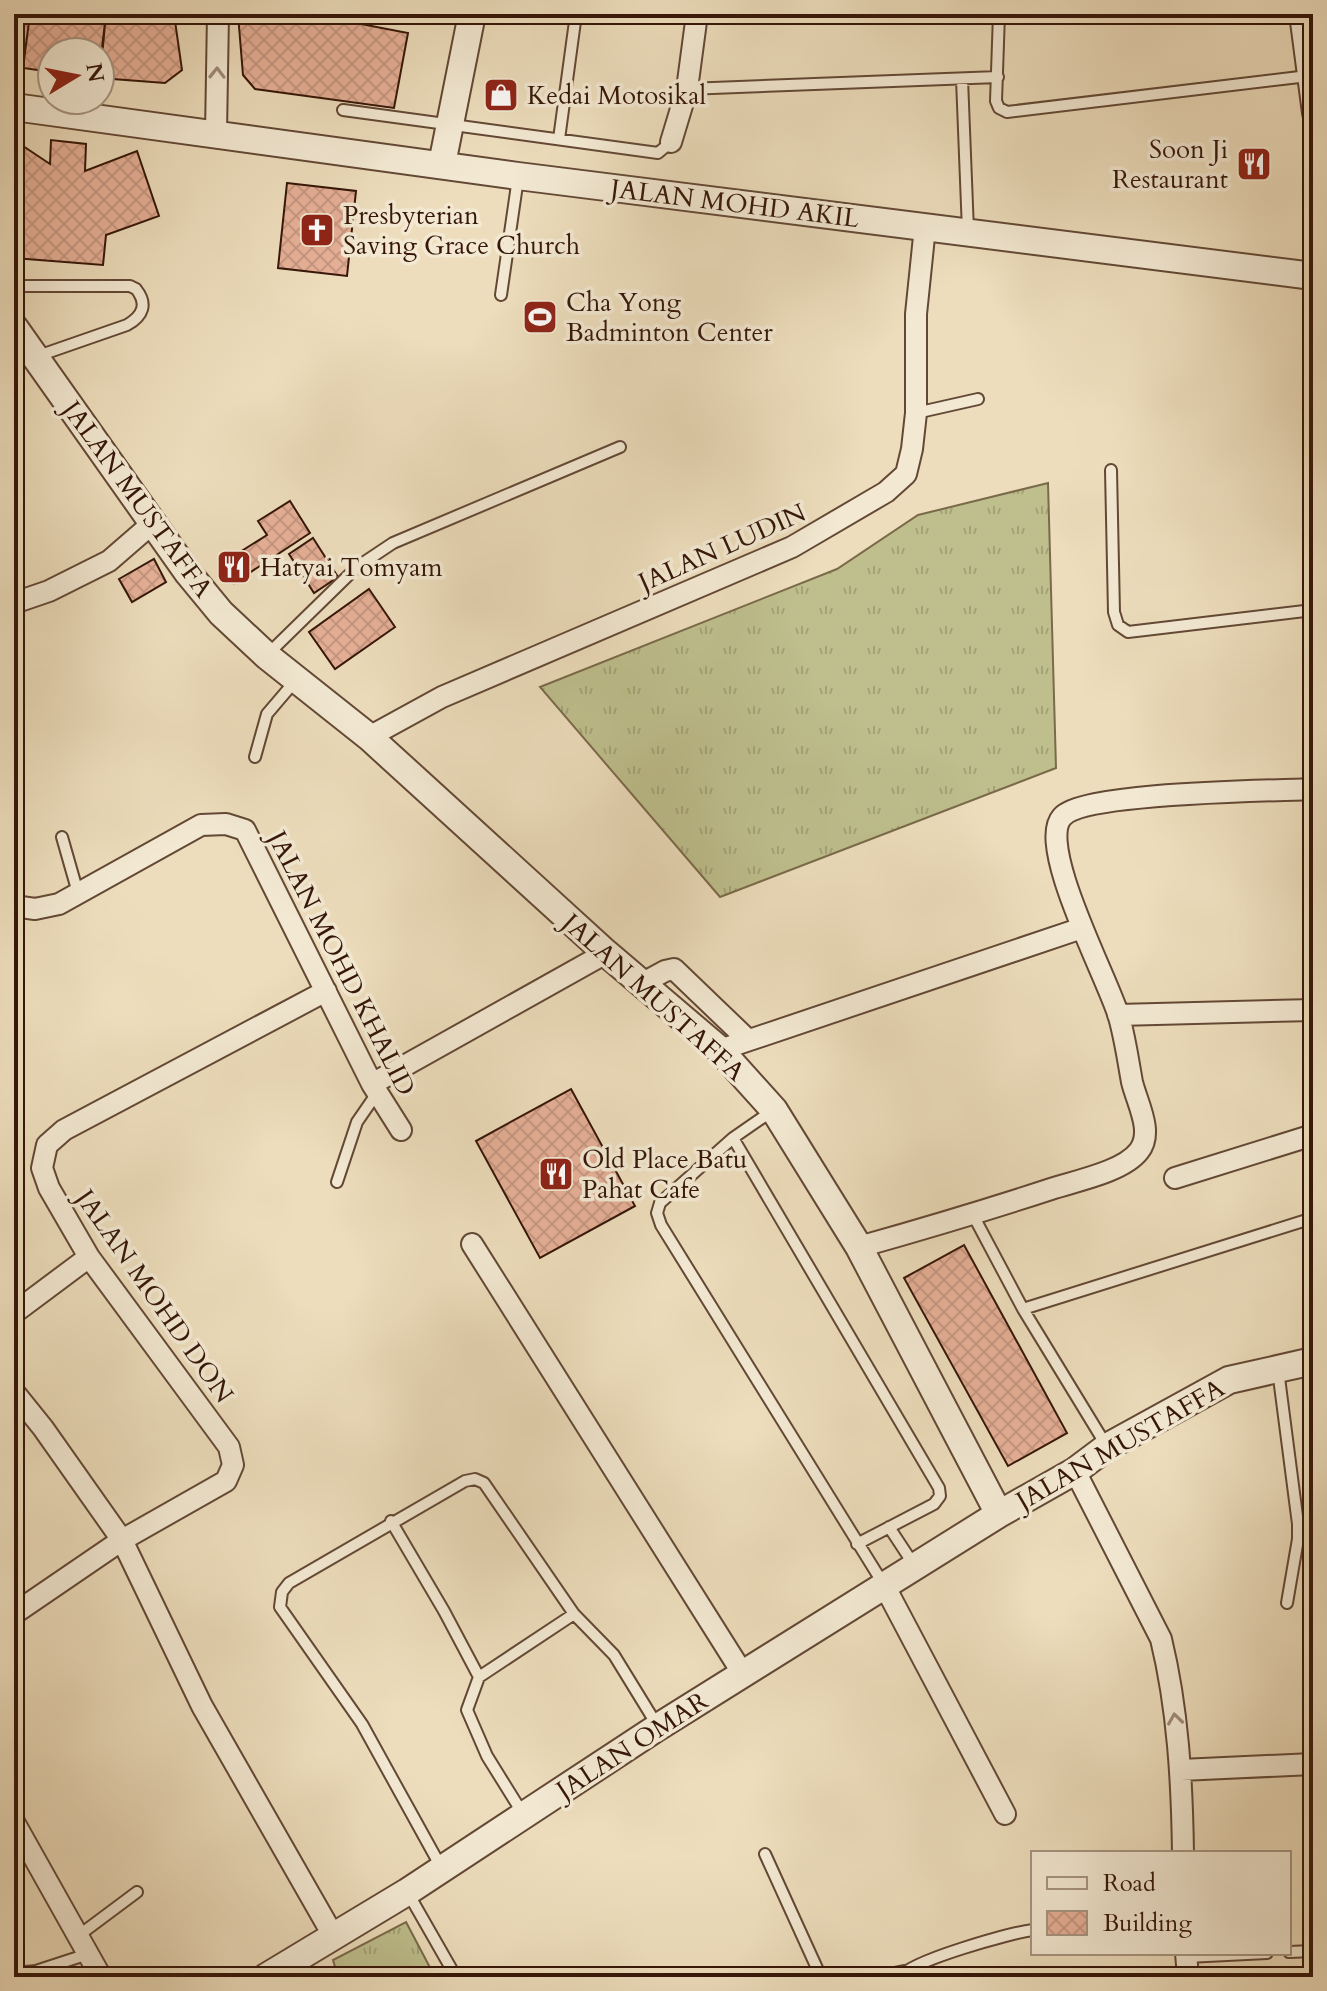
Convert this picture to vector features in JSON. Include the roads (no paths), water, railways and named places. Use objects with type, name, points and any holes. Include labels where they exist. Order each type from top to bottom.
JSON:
[{"type":"street","points":[[216,133],[218,14]]},
{"type":"street","points":[[442,164],[472,14]]},
{"type":"street","points":[[671,142],[687,89],[697,14]]},
{"type":"street","points":[[1305,24],[1313,113]]},
{"type":"street","name":"JALAN MOHD AKIL","points":[[14,107],[518,176],[1313,276]]},
{"type":"street","name":"JALAN LUDIN","points":[[369,737],[442,697],[792,547],[886,492],[906,474],[916,413],[916,314],[925,227]]},
{"type":"street","name":"JALAN MUSTAFFA","points":[[14,327],[188,573],[221,613],[267,656],[369,737],[606,953],[720,1050],[774,1110],[859,1247],[999,1514],[1075,1471],[1107,1447],[1229,1380],[1313,1361]]},
{"type":"street","points":[[14,603],[49,591],[109,561],[154,522]]},
{"type":"street","points":[[859,1247],[973,1215],[1116,1168],[1139,1151],[1147,1131],[1136,1099],[1118,1015],[1082,928],[1058,855],[1055,836],[1061,818],[1076,808],[1141,797],[1313,789]]},
{"type":"street","name":"JALAN MOHD KHALID","points":[[14,906],[35,909],[59,904],[201,825],[226,824],[245,830],[374,1088],[401,1130]]},
{"type":"street","points":[[720,1050],[1082,928]]},
{"type":"street","points":[[374,1088],[606,953]]},
{"type":"street","points":[[643,983],[674,969],[748,1040]]},
{"type":"street","name":"JALAN MOHD DON","points":[[18,1611],[122,1540],[226,1481],[233,1465],[229,1447],[89,1257],[49,1188],[42,1168],[47,1145],[64,1130],[326,991]]},
{"type":"street","points":[[1118,1015],[1313,1010]]},
{"type":"street","points":[[1175,1178],[1313,1135]]},
{"type":"street","points":[[472,1244],[743,1674]]},
{"type":"street","points":[[14,1313],[89,1257]]},
{"type":"street","points":[[14,1392],[122,1540],[202,1706],[334,1937]]},
{"type":"street","points":[[1075,1471],[1161,1639],[1181,1770],[1183,1851]]},
{"type":"street","name":"JALAN OMAR","points":[[266,1977],[407,1892],[658,1727],[999,1514]]},
{"type":"street","points":[[884,1585],[1005,1814]]},
{"type":"street","points":[[1181,1770],[1313,1764]]},
{"type":"street","points":[[14,1822],[101,1977]]},
{"type":"lane","points":[[559,139],[576,14]]},
{"type":"lane","points":[[999,14],[996,101],[999,108],[1007,112],[1308,76]]},
{"type":"lane","points":[[687,89],[998,77]]},
{"type":"lane","points":[[962,79],[968,231]]},
{"type":"lane","points":[[343,110],[658,153],[671,142]]},
{"type":"lane","points":[[501,295],[518,176]]},
{"type":"lane","points":[[14,286],[130,286],[136,289],[142,300],[144,309],[139,318],[127,325],[35,357]]},
{"type":"lane","points":[[916,413],[978,399]]},
{"type":"lane","points":[[267,656],[357,567],[393,543],[620,447]]},
{"type":"lane","points":[[1111,470],[1114,612],[1118,625],[1128,632],[1313,610]]},
{"type":"lane","points":[[255,757],[267,714],[297,679]]},
{"type":"lane","points":[[62,837],[78,893]]},
{"type":"lane","points":[[337,1182],[357,1122],[374,1088]]},
{"type":"lane","points":[[774,1110],[733,1138],[660,1203],[657,1213],[661,1225],[884,1585]]},
{"type":"lane","points":[[733,1138],[939,1488],[940,1496],[934,1504],[857,1544]]},
{"type":"lane","points":[[973,1215],[1023,1309],[1107,1447]]},
{"type":"lane","points":[[1023,1309],[1313,1218]]},
{"type":"lane","points":[[1278,1368],[1298,1524],[1287,1603]]},
{"type":"lane","points":[[441,1867],[362,1724],[280,1607],[282,1592],[289,1583],[391,1521],[465,1481],[475,1479],[484,1483],[574,1614],[614,1655],[658,1727]]},
{"type":"lane","points":[[391,1521],[479,1677]]},
{"type":"lane","points":[[889,1527],[915,1566]]},
{"type":"lane","points":[[523,1814],[487,1756],[467,1710],[479,1677],[574,1614]]},
{"type":"lane","points":[[765,1854],[821,1977]]},
{"type":"lane","points":[[14,1973],[36,1971],[83,1945],[137,1892]]},
{"type":"lane","points":[[407,1892],[456,1977]]},
{"type":"lane","points":[[874,1977],[902,1974],[1013,1933],[1031,1930]]},
{"type":"lane","points":[[1291,1952],[1313,1951]]},
{"type":"lane","points":[[1187,1962],[1249,1955]]},
{"type":"place","name":"Kedai Motosikal","points":[[501,95]]},
{"type":"place","name":"Soon Ji Restaurant","points":[[1254,164]]},
{"type":"place","name":"Presbyterian Saving Grace Church","points":[[317,230]]},
{"type":"place","name":"Cha Yong Badminton Center","points":[[540,317]]},
{"type":"place","name":"Hatyai Tomyam","points":[[234,567]]},
{"type":"place","name":"Old Place Batu Pahat Cafe","points":[[556,1174]]}]
